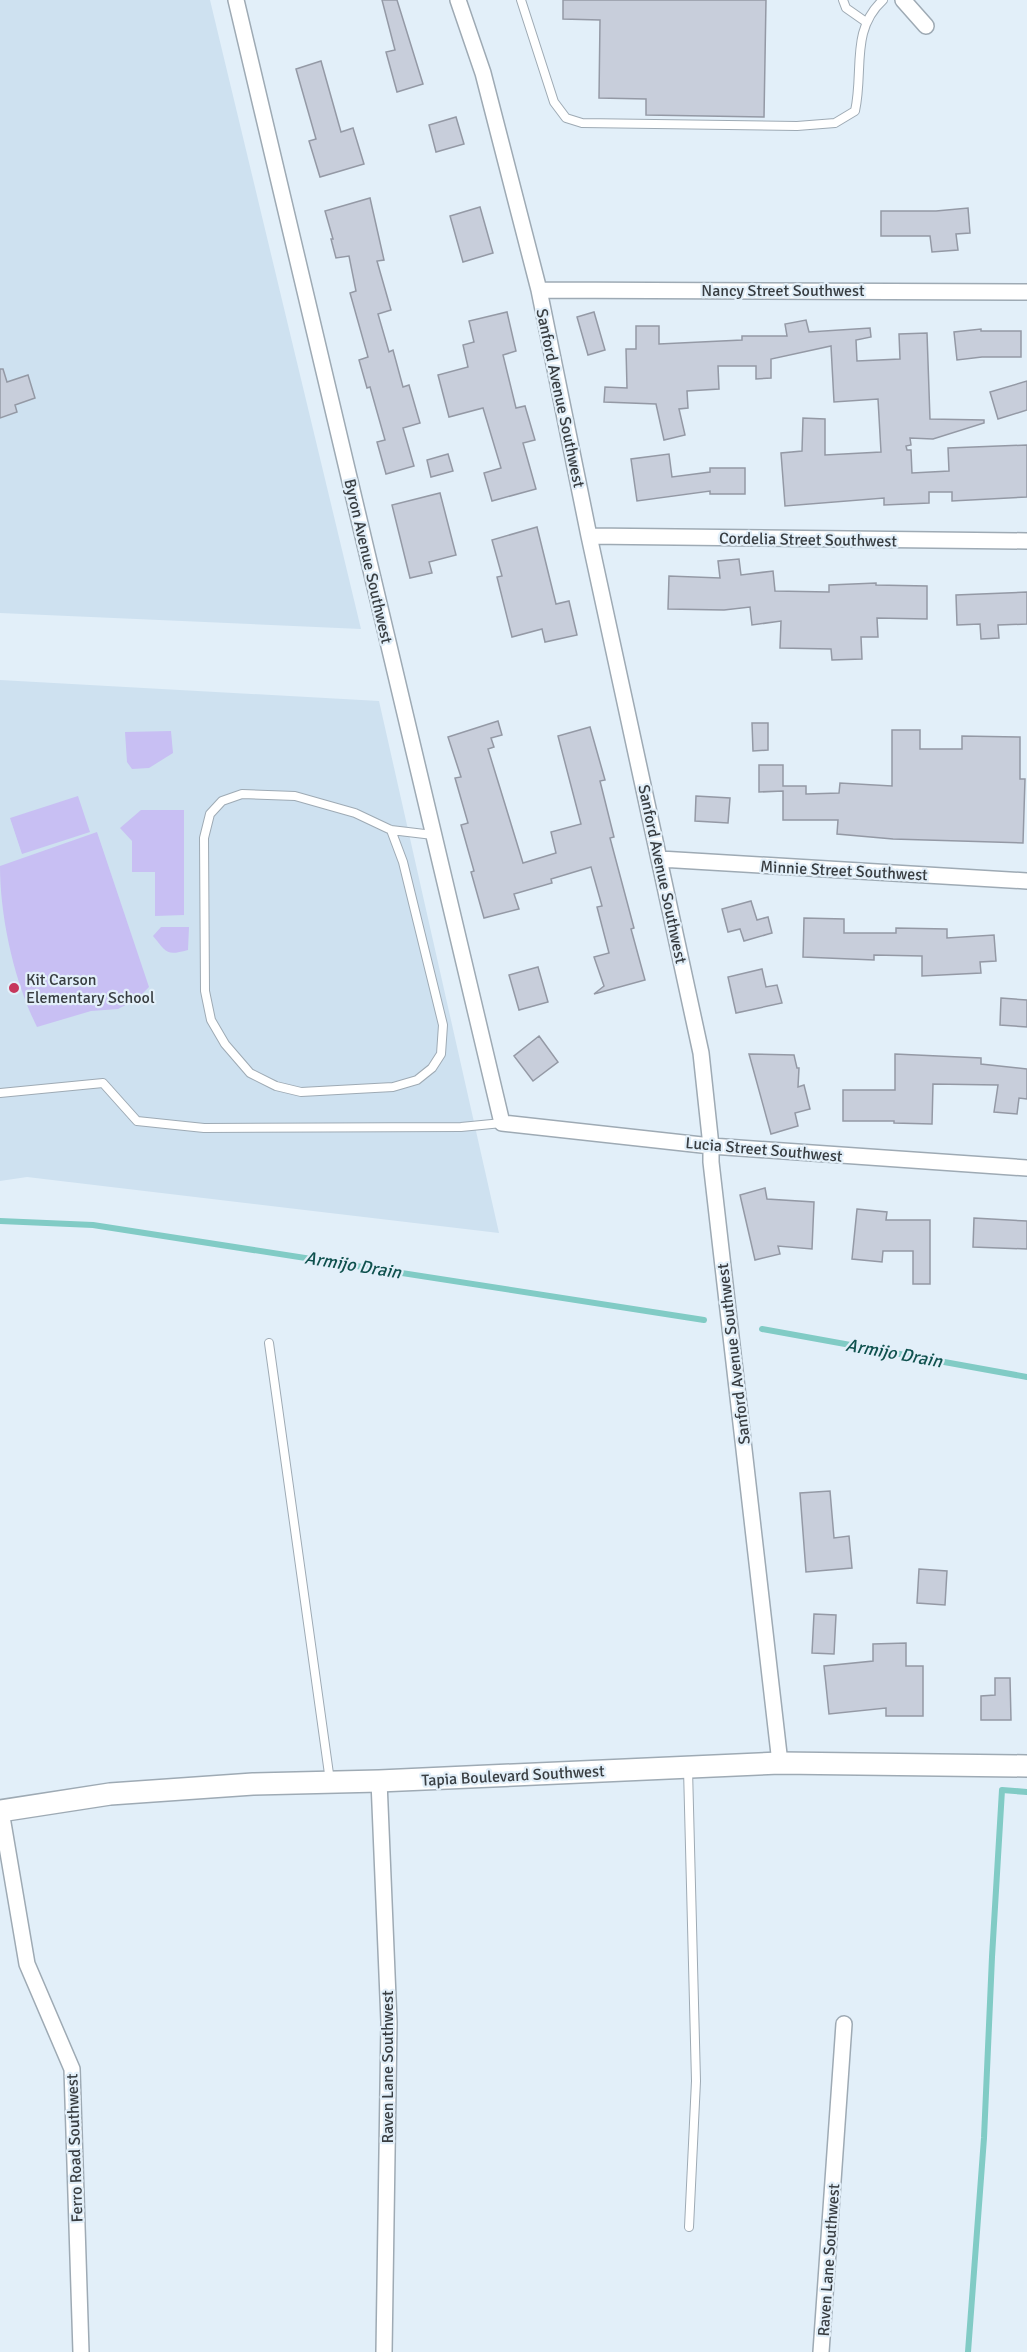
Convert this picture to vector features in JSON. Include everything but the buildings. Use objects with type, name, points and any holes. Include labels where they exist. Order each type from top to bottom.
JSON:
[{"type":"street","name":"Byron Avenue Southwest","points":[[236,0],[502,1123]]},
{"type":"street","name":"Sanford Avenue Southwest","points":[[458,0],[483,73],[539,290],[701,1053],[711,1162],[780,1763]]},
{"type":"street","points":[[903,0],[926,26]]},
{"type":"street","name":"Nancy Street Southwest","points":[[539,290],[1027,292]]},
{"type":"street","name":"Cordelia Street Southwest","points":[[590,536],[1027,541]]},
{"type":"street","name":"Minnie Street Southwest","points":[[660,859],[1027,881]]},
{"type":"street","name":"Lucia Street Southwest","points":[[502,1123],[711,1146],[1027,1168]]},
{"type":"street","name":"Tapia Boulevard Southwest","points":[[0,1811],[110,1794],[189,1787],[780,1763],[1027,1766]]},
{"type":"street","name":"Raven Lane Southwest","points":[[379,1781],[389,2022],[384,2352]]},
{"type":"street","name":"Ferro Road Southwest","points":[[0,1811],[27,1964],[72,2069],[81,2352]]},
{"type":"street","name":"Raven Lane Southwest","points":[[821,2352],[844,2024]]},
{"type":"lane","points":[[521,0],[554,102],[566,118],[582,123],[797,126],[835,123],[855,111],[859,93],[861,36],[871,11],[883,0]]},
{"type":"lane","points":[[843,0],[846,8],[866,22]]},
{"type":"lane","points":[[391,830],[403,862],[442,1025],[441,1054],[432,1068],[417,1080],[393,1087],[301,1092],[276,1086],[250,1073],[225,1044],[211,1020],[206,991],[204,838],[210,814],[222,801],[242,794],[296,796],[355,813],[391,830],[433,835]]},
{"type":"lane","points":[[0,1093],[103,1083],[137,1121],[204,1128],[461,1127],[502,1123]]},
{"type":"lane","points":[[269,1342],[330,1782]]},
{"type":"lane","points":[[688,1767],[696,2082],[689,2227]]},
{"type":"shaded area","points":[[0,0],[210,0],[361,629],[0,613]]},
{"type":"shaded area","points":[[0,680],[379,701],[499,1233],[27,1177],[0,1181]]},
{"type":"shaded area","points":[[171,731],[173,753],[149,768],[132,769],[127,762],[125,732]]},
{"type":"shaded area","points":[[78,796],[90,832],[22,854],[10,818]]},
{"type":"shaded area","points":[[141,810],[184,810],[184,915],[155,916],[155,872],[132,872],[132,841],[120,828]]},
{"type":"shaded area","points":[[97,832],[149,987],[137,999],[118,1009],[91,1011],[37,1027],[22,990],[10,948],[3,906],[0,866]]},
{"type":"shaded area","points":[[161,927],[189,927],[188,950],[171,953],[164,949],[153,936]]},
{"type":"waterway","name":"Armijo Drain","points":[[0,1221],[93,1225],[704,1320]]},
{"type":"waterway","name":"Armijo Drain","points":[[762,1329],[1027,1377]]},
{"type":"waterway","points":[[968,2352],[984,2138],[1002,1790],[1027,1792]]},
{"type":"place","name":"Kit Carson Elementary School","points":[[14,988]]}]
